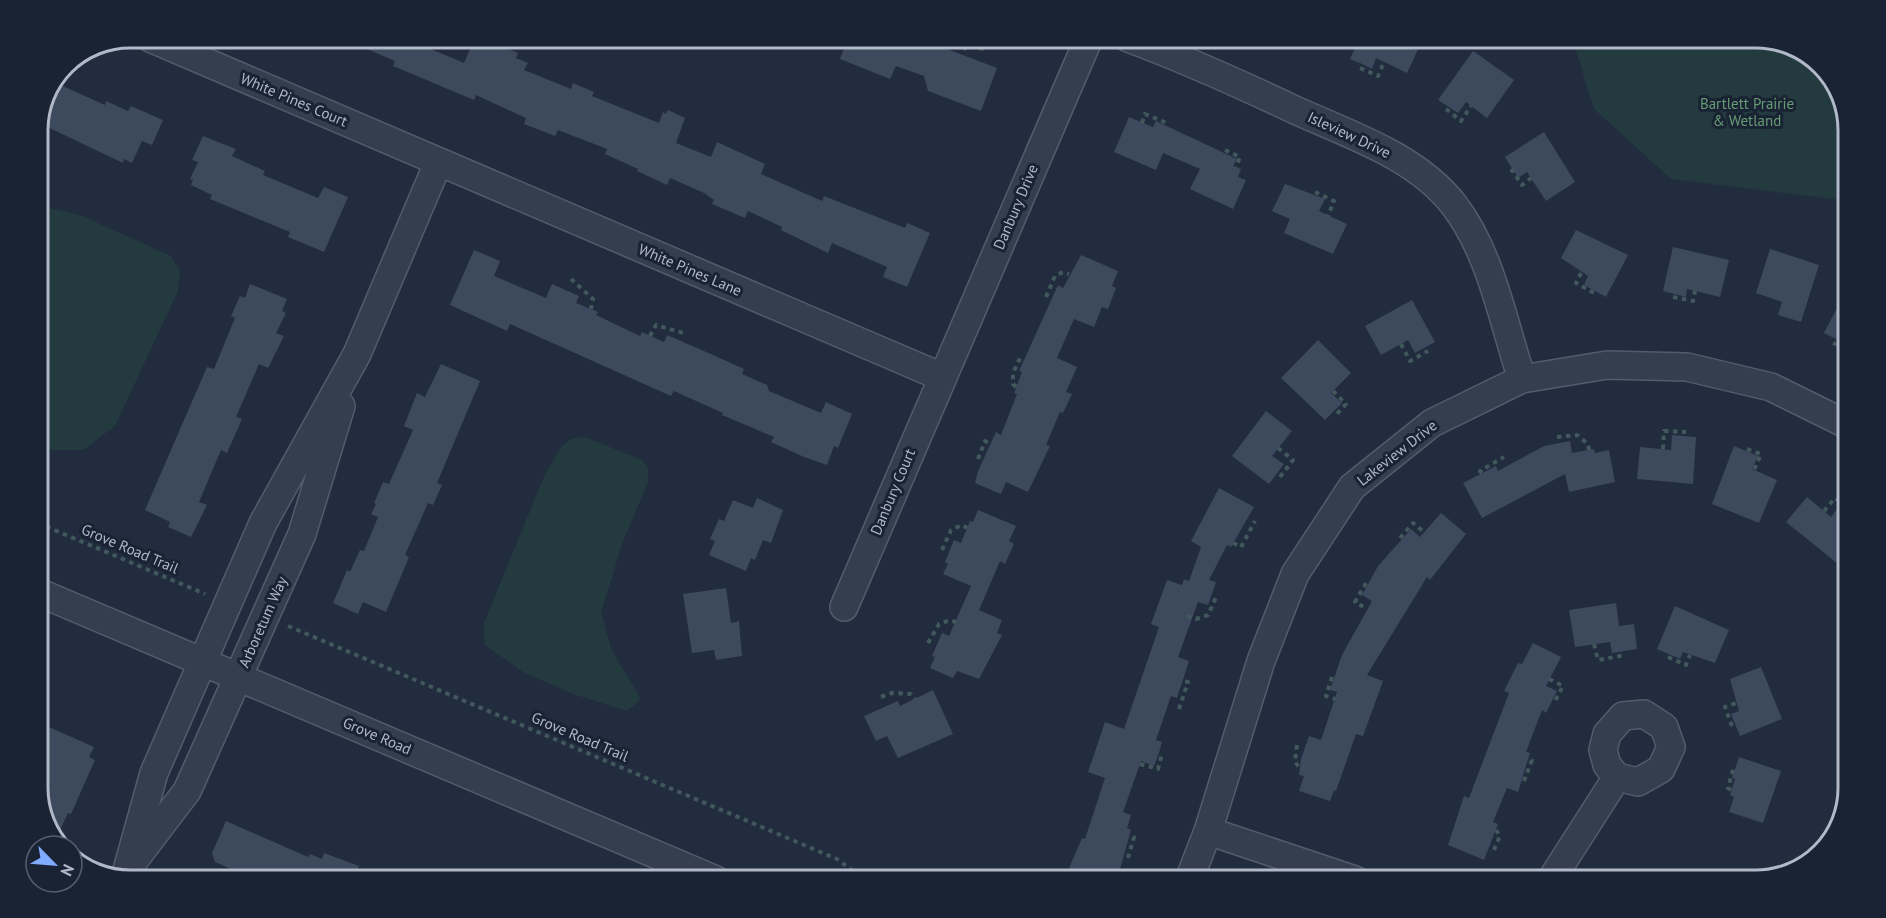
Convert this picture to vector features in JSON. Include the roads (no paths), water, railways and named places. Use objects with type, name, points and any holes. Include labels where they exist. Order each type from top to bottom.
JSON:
[{"type":"street","name":"White Pines Court","points":[[173,48],[438,163]]},
{"type":"street","name":"Danbury Drive","points":[[942,377],[1085,48]]},
{"type":"street","name":"Isleview Drive","points":[[1154,48],[1191,62],[1387,151],[1427,178],[1454,205],[1470,232],[1485,266],[1522,379]]},
{"type":"street","name":"Arboretum Way","points":[[125,869],[154,773],[263,524],[357,354],[438,163]]},
{"type":"street","name":"White Pines Lane","points":[[438,163],[942,377]]},
{"type":"street","name":"Arboretum Way","points":[[127,870],[187,791],[302,534],[357,354]]},
{"type":"street","name":"Lakeview Drive","points":[[1193,870],[1208,831],[1261,661],[1295,573],[1352,487],[1432,423],[1522,379],[1607,365],[1687,367],[1774,388],[1838,420]]},
{"type":"street","name":"Danbury Court","points":[[844,607],[942,377]]},
{"type":"street","name":"Grove Road","points":[[48,596],[692,870]]},
{"type":"street","points":[[1557,870],[1617,777]]},
{"type":"street","points":[[1208,831],[1325,870]]},
{"type":"park label","name":"Bartlett Prairie & Wetland","points":[[1747,112]]}]
